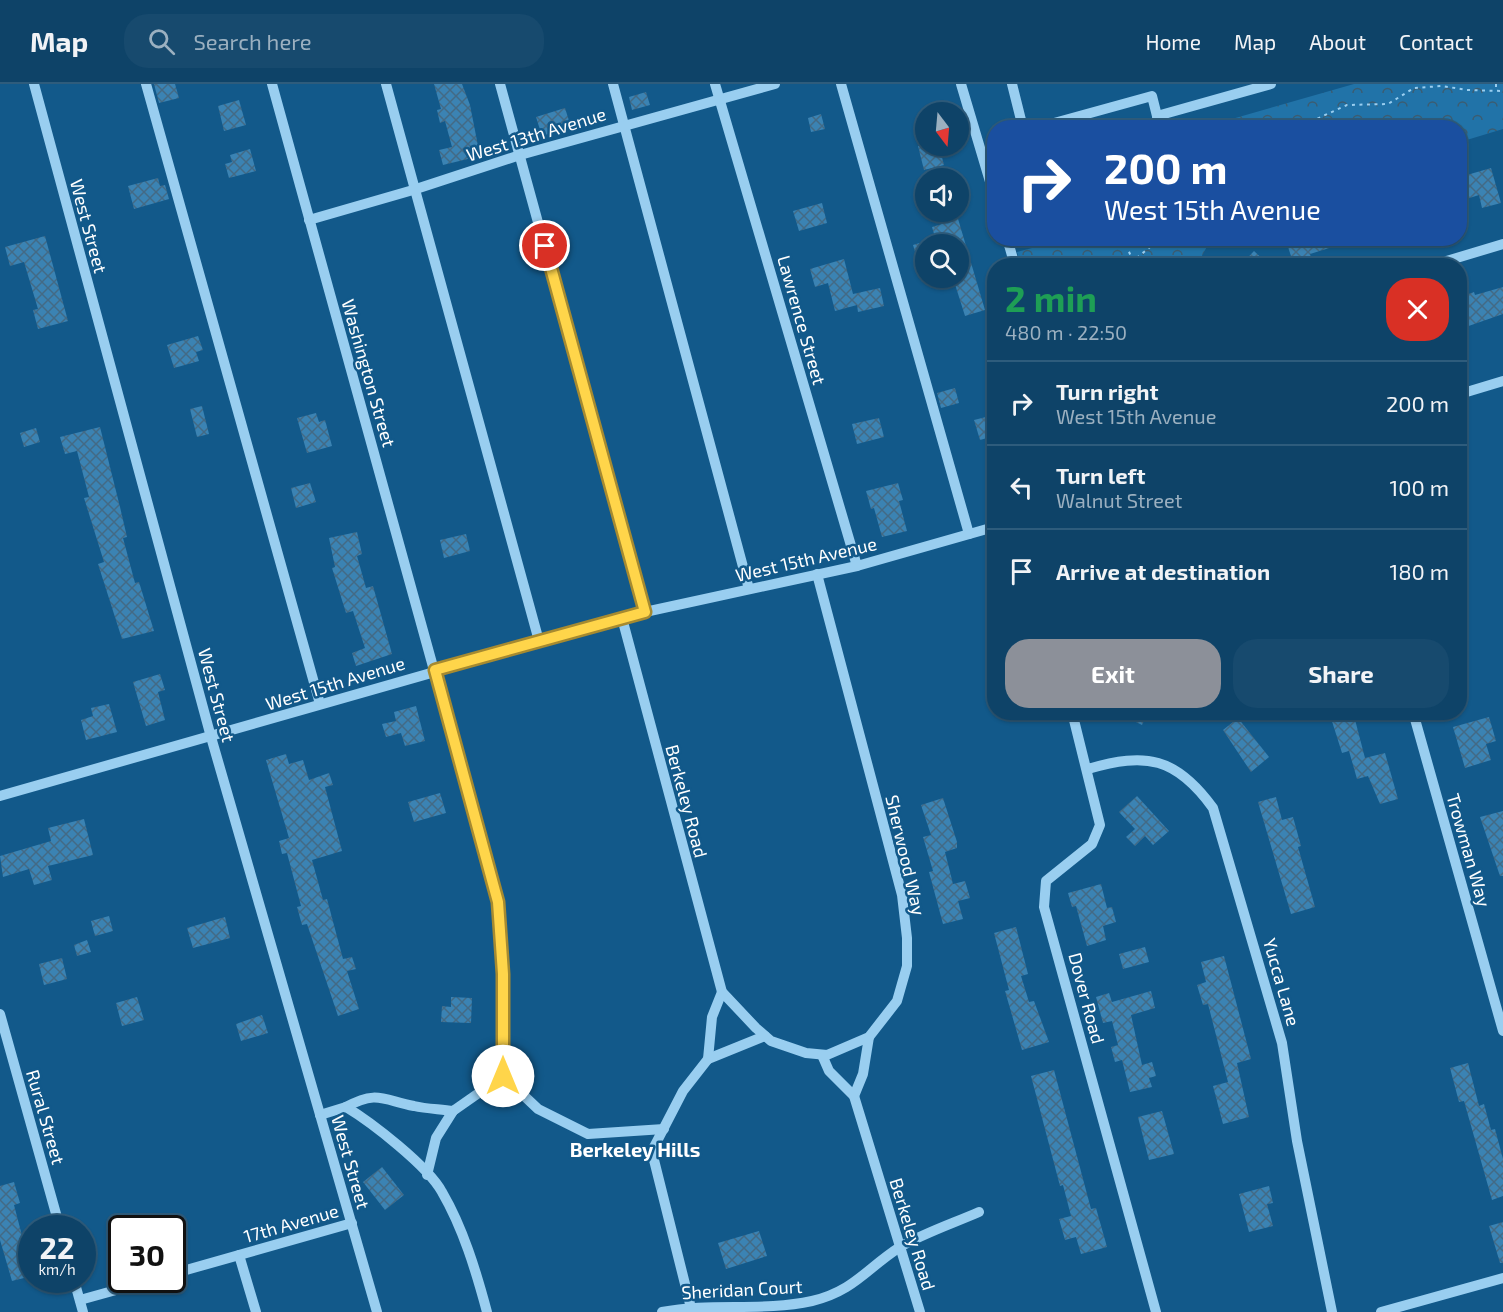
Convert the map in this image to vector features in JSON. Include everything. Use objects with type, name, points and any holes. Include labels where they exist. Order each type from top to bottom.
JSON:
[{"type":"street","name":"West Street","points":[[33,84],[211,737],[378,1312]]},
{"type":"street","points":[[146,84],[320,704]]},
{"type":"street","name":"Washington Street","points":[[272,84],[498,902],[503,974],[503,1076]]},
{"type":"street","points":[[386,84],[413,190],[539,641]]},
{"type":"street","points":[[500,84],[645,612]]},
{"type":"street","points":[[613,84],[749,589]]},
{"type":"street","name":"Lawrence Street","points":[[715,84],[857,566]]},
{"type":"street","name":"West 13th Avenue","points":[[309,220],[413,190],[520,155],[775,84]]},
{"type":"street","points":[[841,84],[969,534]]},
{"type":"street","points":[[962,84],[987,171]]},
{"type":"street","points":[[1011,84],[1021,120]]},
{"type":"street","points":[[1149,84],[1158,120]]},
{"type":"street","points":[[1157,116],[1270,84]]},
{"type":"street","points":[[1065,120],[1152,96]]},
{"type":"street","points":[[1457,258],[1503,244]]},
{"type":"street","points":[[1467,392],[1503,381]]},
{"type":"street","name":"West 15th Avenue","points":[[0,796],[622,618],[857,566],[987,529]]},
{"type":"street","name":"Sherwood Way","points":[[722,992],[771,1041],[806,1053],[822,1055],[841,1051],[869,1037],[897,1001],[907,966],[907,938],[902,895],[817,574]]},
{"type":"street","name":"Berkeley Road","points":[[622,618],[722,992]]},
{"type":"street","name":"Dover Road","points":[[1074,720],[1100,825],[1092,844],[1046,881],[1044,907],[1156,1312]]},
{"type":"street","name":"Trowman Way","points":[[1415,720],[1503,1031]]},
{"type":"street","name":"Yucca Lane","points":[[1088,769],[1116,762],[1147,759],[1174,768],[1198,788],[1213,808],[1282,1043],[1297,1141],[1332,1312]]},
{"type":"street","points":[[708,1059],[712,1017],[722,992]]},
{"type":"street","name":"Rural Street","points":[[0,1014],[56,1215]]},
{"type":"street","points":[[692,1309],[654,1160],[654,1147],[683,1091],[708,1059],[765,1036]]},
{"type":"street","points":[[854,1096],[863,1074],[869,1037]]},
{"type":"street","name":"Berkeley Road","points":[[822,1055],[829,1071],[854,1096],[920,1312]]},
{"type":"street","points":[[427,1175],[436,1138],[453,1111],[503,1076],[538,1109],[588,1134],[664,1129]]},
{"type":"street","points":[[320,1115],[346,1107],[363,1098],[380,1096],[413,1106],[453,1111]]},
{"type":"street","points":[[346,1107],[369,1120],[442,1191],[471,1254],[487,1312]]},
{"type":"street","name":"Sheridan Court","points":[[662,1312],[692,1309],[763,1308],[812,1301],[852,1286],[900,1247],[979,1212]]},
{"type":"street","name":"17th Avenue","points":[[186,1270],[352,1223]]},
{"type":"street","points":[[239,1255],[256,1312]]},
{"type":"street","points":[[1381,1312],[1503,1278]]},
{"type":"street","points":[[80,1300],[108,1292]]},
{"type":"street","points":[[78,1293],[83,1312]]},
{"type":"path","points":[[1496,84],[1496,91]]},
{"type":"path","points":[[1314,120],[1347,105],[1388,104],[1414,88],[1442,86],[1503,91]]},
{"type":"path","points":[[1137,258],[1151,246]]},
{"type":"green space","points":[[1354,84],[1503,84],[1503,129],[1467,140],[1467,120],[1228,120]]},
{"type":"green space","points":[[1040,246],[1207,246],[1201,258],[1019,258],[1017,252]]},
{"type":"building","points":[[154,84],[175,84],[179,98],[159,103]]},
{"type":"building","points":[[434,84],[462,84],[470,105],[480,156],[443,165],[439,150],[452,147],[445,121],[440,123],[437,110],[441,109]]},
{"type":"building","points":[[646,92],[650,105],[632,110],[629,97]]},
{"type":"building","points":[[239,100],[246,125],[224,131],[218,106]]},
{"type":"building","points":[[565,108],[571,127],[542,136],[536,117]]},
{"type":"building","points":[[821,114],[825,129],[811,132],[808,118]]},
{"type":"building","points":[[250,149],[256,171],[229,178],[225,164],[232,162],[230,155]]},
{"type":"building","points":[[920,156],[942,156],[944,165],[924,168]]},
{"type":"building","points":[[1491,168],[1501,203],[1482,208],[1479,195],[1467,199],[1467,175]]},
{"type":"building","points":[[158,178],[160,186],[165,185],[169,199],[134,209],[128,186]]},
{"type":"building","points":[[822,203],[827,223],[799,231],[793,211]]},
{"type":"building","points":[[941,222],[959,222],[963,234],[934,234],[932,227],[942,224]]},
{"type":"building","points":[[45,236],[68,321],[38,329],[33,310],[38,309],[24,262],[10,266],[5,247]]},
{"type":"building","points":[[1288,246],[1336,246],[1310,254],[1311,258],[1292,258]]},
{"type":"building","points":[[1254,251],[1261,258],[1247,258]]},
{"type":"building","points":[[969,256],[985,310],[965,316],[956,288],[969,288]]},
{"type":"building","points":[[844,259],[853,294],[880,288],[884,306],[858,312],[857,305],[835,311],[828,283],[815,287],[810,269]]},
{"type":"building","points":[[1503,287],[1503,314],[1467,327],[1467,294],[1474,292],[1475,295]]},
{"type":"building","points":[[198,336],[203,350],[196,352],[199,361],[174,368],[167,345]]},
{"type":"building","points":[[955,388],[959,403],[941,408],[937,393]]},
{"type":"building","points":[[202,406],[209,434],[197,437],[190,409]]},
{"type":"building","points":[[316,413],[319,422],[325,420],[332,446],[307,453],[297,418]]},
{"type":"building","points":[[987,417],[987,438],[980,440],[974,420]]},
{"type":"building","points":[[879,418],[884,437],[857,444],[852,424]]},
{"type":"building","points":[[100,427],[127,537],[123,538],[135,583],[139,582],[154,631],[122,639],[98,564],[104,562],[84,498],[89,497],[77,451],[65,454],[60,437]]},
{"type":"building","points":[[36,428],[40,442],[24,447],[20,433]]},
{"type":"building","points":[[310,483],[316,502],[296,508],[291,488]]},
{"type":"building","points":[[898,483],[903,500],[899,501],[907,531],[882,537],[874,508],[871,509],[866,491]]},
{"type":"building","points":[[357,532],[362,554],[357,556],[366,588],[373,586],[392,654],[356,666],[352,653],[365,648],[353,611],[346,613],[332,568],[335,567],[329,538]]},
{"type":"building","points":[[466,534],[470,551],[444,558],[440,540]]},
{"type":"building","points":[[160,674],[165,690],[158,692],[165,720],[146,726],[133,682]]},
{"type":"building","points":[[109,704],[117,732],[86,740],[81,720],[93,716],[91,708]]},
{"type":"building","points":[[416,706],[425,741],[405,746],[401,733],[386,737],[382,724],[396,721],[394,712]]},
{"type":"building","points":[[1489,717],[1496,741],[1486,744],[1491,760],[1465,768],[1453,727]]},
{"type":"building","points":[[1132,720],[1144,720],[1142,725]]},
{"type":"building","points":[[1236,720],[1240,720],[1269,757],[1251,772],[1223,730]]},
{"type":"building","points":[[1332,720],[1355,720],[1365,758],[1385,753],[1398,799],[1380,804],[1368,776],[1357,779],[1349,751],[1342,753]]},
{"type":"building","points":[[286,754],[289,764],[303,760],[309,780],[329,773],[333,785],[325,787],[342,851],[312,860],[323,900],[327,899],[343,959],[352,957],[356,969],[347,971],[359,1009],[338,1016],[307,924],[302,925],[297,907],[301,906],[287,853],[282,854],[279,841],[289,838],[266,760]]},
{"type":"building","points":[[440,793],[446,813],[414,822],[408,802]]},
{"type":"building","points":[[1137,796],[1169,831],[1153,845],[1145,836],[1135,846],[1126,837],[1135,829],[1119,812]]},
{"type":"building","points":[[1276,797],[1282,820],[1293,817],[1301,846],[1298,847],[1315,907],[1291,914],[1258,802]]},
{"type":"building","points":[[943,798],[957,842],[957,848],[945,852],[953,884],[965,881],[970,898],[958,901],[963,919],[943,924],[929,872],[933,871],[923,837],[931,835],[921,805]]},
{"type":"building","points":[[1503,811],[1503,876],[1500,876],[1480,817]]},
{"type":"building","points":[[84,819],[93,855],[48,866],[52,880],[34,885],[29,869],[3,877],[0,856],[51,841],[48,828]]},
{"type":"building","points":[[1101,884],[1107,908],[1112,907],[1116,922],[1103,926],[1106,940],[1087,946],[1076,906],[1072,907],[1068,893]]},
{"type":"building","points":[[109,916],[113,931],[95,936],[91,921]]},
{"type":"building","points":[[225,917],[230,938],[193,948],[187,928]]},
{"type":"building","points":[[1016,927],[1028,974],[1021,976],[1029,1002],[1034,1001],[1049,1042],[1022,1050],[1005,991],[1009,990],[994,933]]},
{"type":"building","points":[[87,940],[91,952],[77,956],[74,945]]},
{"type":"building","points":[[1145,947],[1149,962],[1123,969],[1119,954]]},
{"type":"building","points":[[1224,956],[1251,1059],[1237,1063],[1249,1117],[1223,1124],[1213,1086],[1228,1082],[1208,1004],[1203,1005],[1197,985],[1206,982],[1201,962]]},
{"type":"building","points":[[62,958],[67,979],[44,985],[39,964]]},
{"type":"building","points":[[1151,991],[1155,1008],[1131,1015],[1142,1065],[1152,1062],[1156,1076],[1149,1078],[1152,1087],[1130,1092],[1122,1060],[1115,1062],[1111,1047],[1118,1045],[1112,1021],[1103,1023],[1096,997],[1109,993],[1112,1002]]},
{"type":"building","points":[[137,997],[144,1020],[122,1026],[116,1003]]},
{"type":"building","points":[[451,997],[472,998],[471,1023],[441,1022],[442,1006],[451,1007]]},
{"type":"building","points":[[262,1015],[268,1033],[241,1041],[236,1024]]},
{"type":"building","points":[[1468,1063],[1479,1106],[1484,1104],[1491,1130],[1495,1129],[1503,1159],[1503,1196],[1492,1200],[1464,1101],[1459,1102],[1450,1068]]},
{"type":"building","points":[[1054,1070],[1091,1209],[1096,1208],[1107,1247],[1081,1254],[1076,1237],[1065,1240],[1059,1219],[1071,1216],[1063,1185],[1060,1186],[1031,1076]]},
{"type":"building","points":[[1162,1111],[1174,1154],[1149,1160],[1138,1117]]},
{"type":"building","points":[[382,1167],[404,1195],[385,1210],[363,1182]]},
{"type":"building","points":[[14,1182],[20,1203],[14,1205],[18,1220],[18,1280],[12,1281],[0,1240],[0,1186]]},
{"type":"building","points":[[1269,1186],[1273,1203],[1267,1204],[1273,1226],[1249,1232],[1239,1194]]},
{"type":"building","points":[[1503,1222],[1503,1263],[1500,1263],[1489,1226]]},
{"type":"building","points":[[759,1231],[767,1256],[726,1269],[718,1243]]},
{"type":"district","name":"Berkeley Hills","points":[[635,1149]]},
{"type":"route","points":[[503,1076],[503,974],[498,902],[435,670],[645,612],[545,246]]}]
